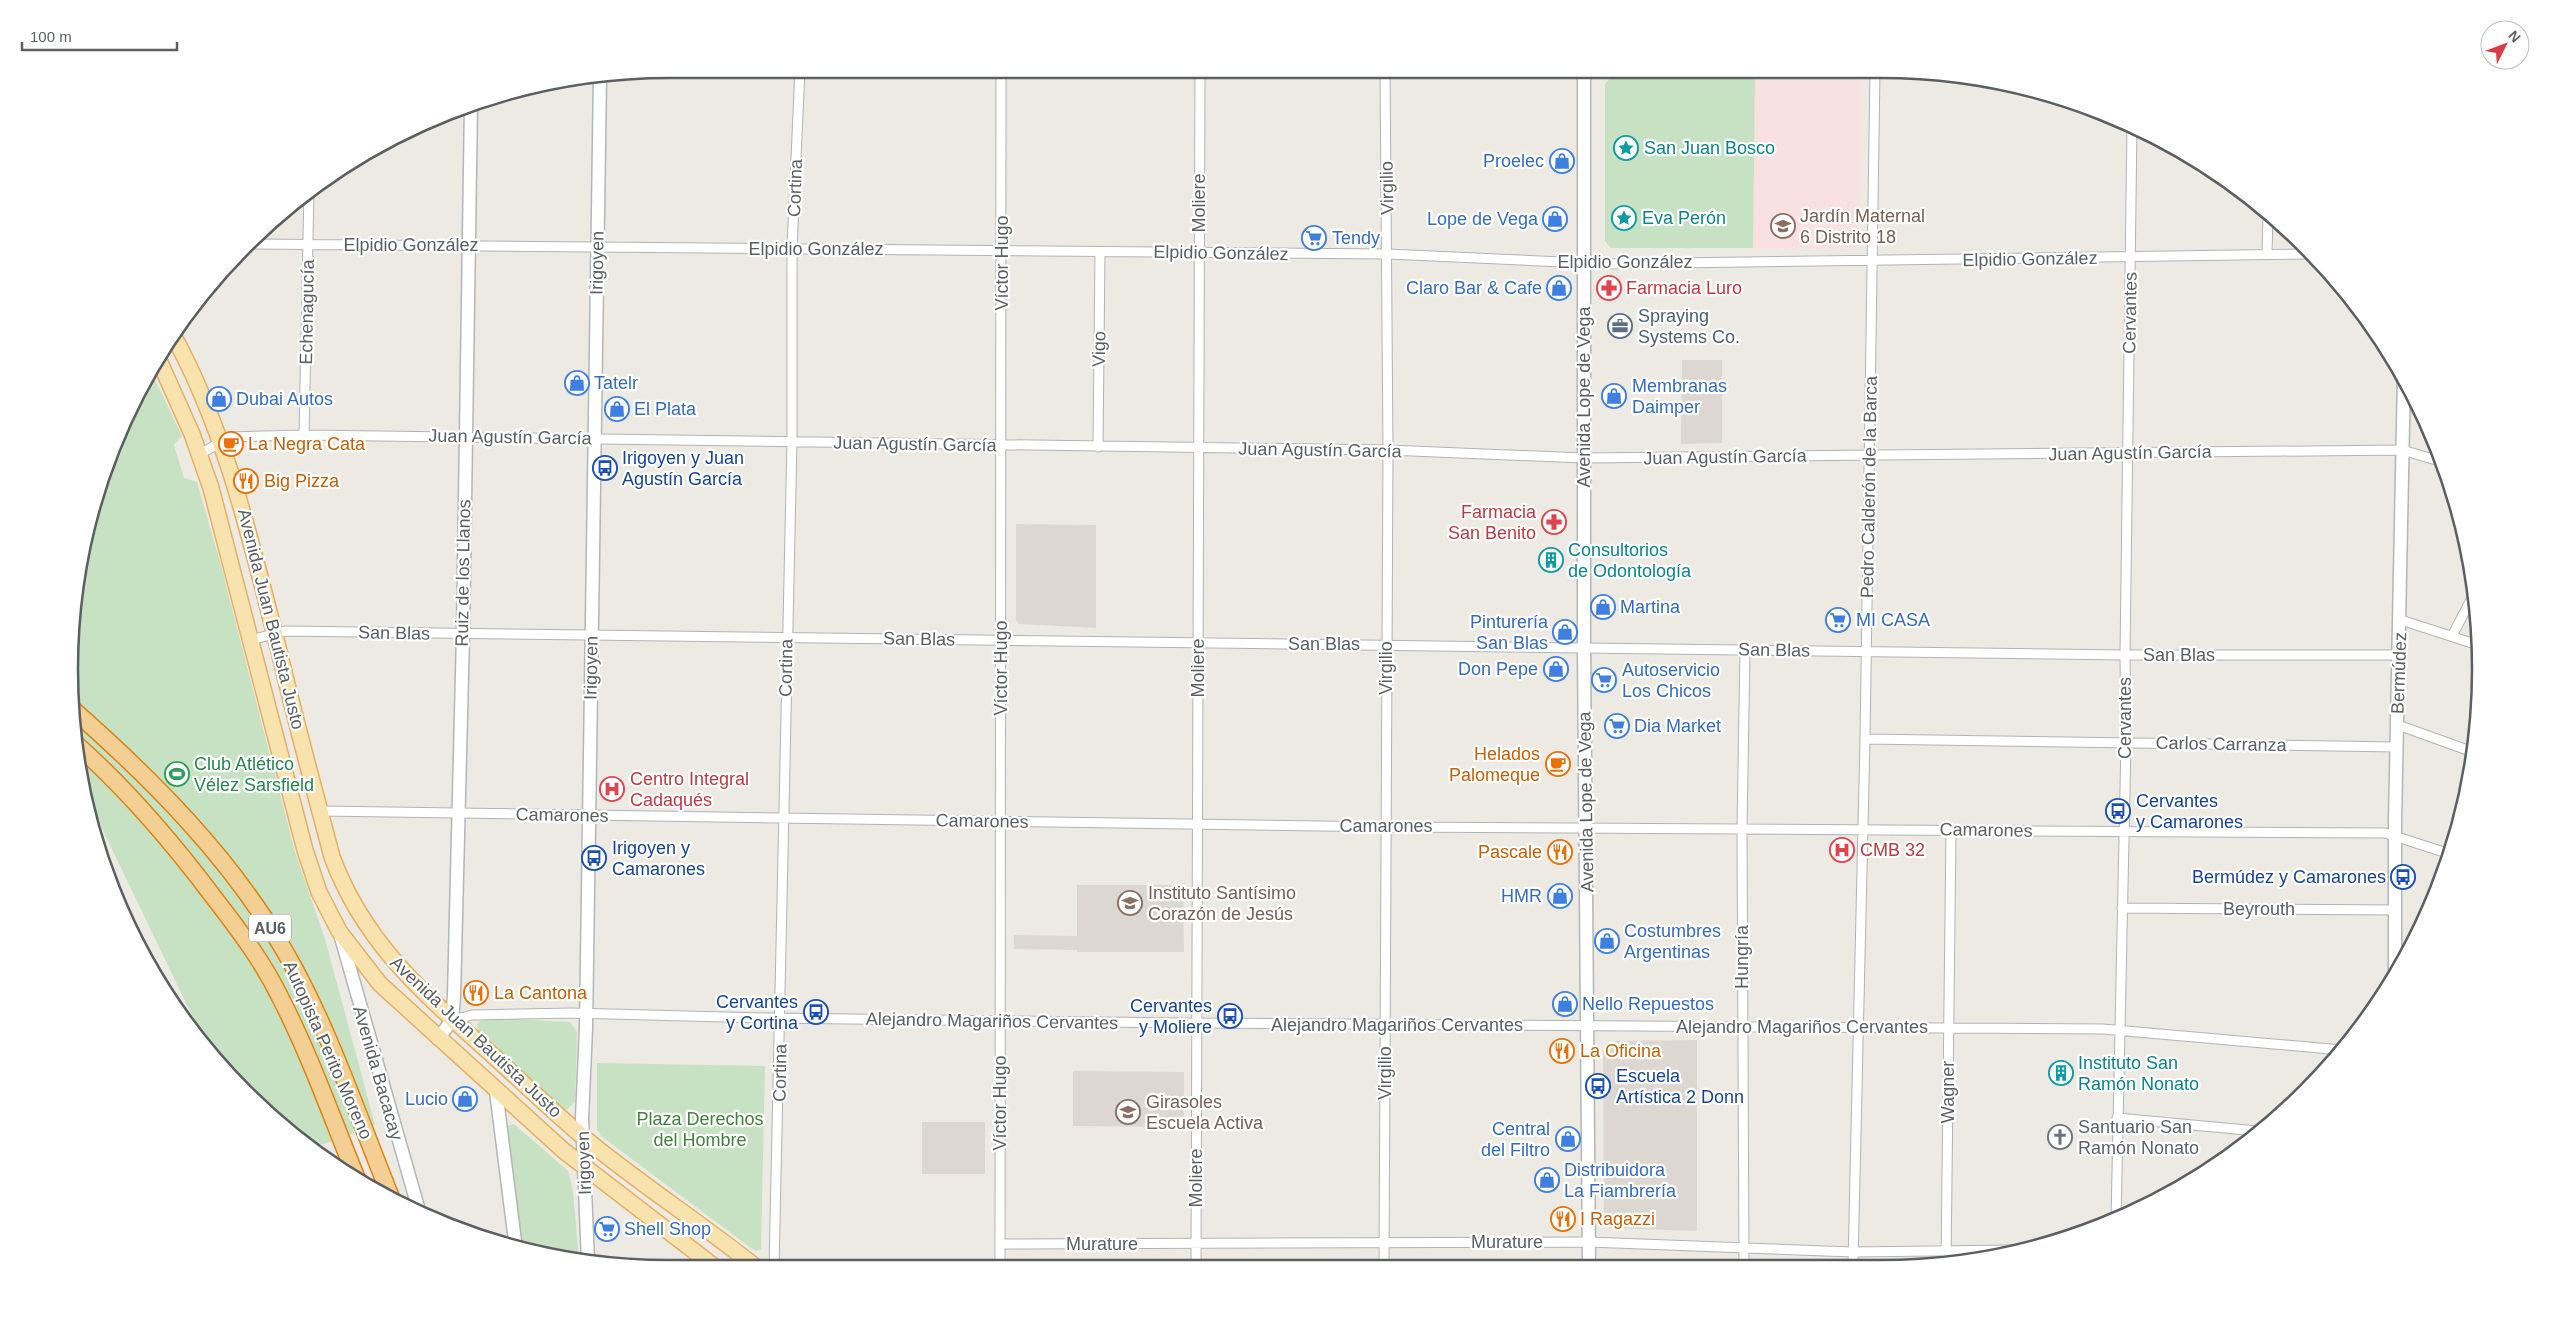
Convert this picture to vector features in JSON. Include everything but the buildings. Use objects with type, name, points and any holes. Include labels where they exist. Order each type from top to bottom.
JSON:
[{"type":"highway","name":"Autopista Perito Moreno","points":[[80,716],[114,746],[189,822],[254,904],[279,942],[302,983],[320,1021],[388,1189]]},
{"type":"highway","name":"Autopista Perito Moreno","points":[[84,751],[172,842],[261,963],[280,995],[300,1038],[353,1169]]},
{"type":"main road","name":"Avenida Juan Bautista Justo","points":[[176,341],[222,441],[243,508],[274,634],[337,871],[360,916],[396,965],[452,1020],[582,1136],[746,1260]]},
{"type":"main road","name":"Avenida Juan Bautista Justo","points":[[161,366],[200,454],[218,510],[305,850],[319,892],[339,931],[380,984],[496,1091],[584,1168],[705,1260]]},
{"type":"street","name":"Cortina","points":[[774,1260],[792,441],[792,248],[800,78]]},
{"type":"street","name":"Víctor Hugo","points":[[1000,1260],[1001,78]]},
{"type":"street","name":"Moliere","points":[[1196,1260],[1200,78]]},
{"type":"street","name":"Virgilio","points":[[1384,1260],[1388,450],[1388,254],[1385,78]]},
{"type":"street","name":"Avenida Lope de Vega","points":[[1584,78],[1584,646],[1589,1260]]},
{"type":"street","name":"Pedro Calderón de la Barca","points":[[1853,1260],[1860,1027],[1875,78]]},
{"type":"street","name":"Irigoyen","points":[[588,1254],[582,1136],[586,1014],[600,82]]},
{"type":"street","name":"Ruiz de los Llanos","points":[[452,1020],[463,634],[464,437],[471,112]]},
{"type":"street","name":"Cervantes","points":[[2116,1211],[2126,742],[2125,654],[2132,133]]},
{"type":"street","name":"Echenagucía","points":[[304,435],[309,200]]},
{"type":"street","points":[[2267,254],[2268,221]]},
{"type":"street","name":"Elpidio González","points":[[258,244],[1388,254],[1584,263],[2130,258],[2302,254]]},
{"type":"street","name":"Vigo","points":[[1098,447],[1100,252]]},
{"type":"street","name":"Bermúdez","points":[[2395,961],[2396,747],[2398,725],[2404,392]]},
{"type":"street","name":"Juan Agustín García","points":[[200,454],[230,437],[304,435],[1388,450],[1584,458],[2402,450],[2433,459]]},
{"type":"street","points":[[2452,636],[2468,605]]},
{"type":"street","points":[[2400,620],[2471,643]]},
{"type":"street","name":"San Blas","points":[[251,640],[285,631],[463,634],[592,633],[1198,643],[1584,646],[2125,654],[2398,655]]},
{"type":"street","name":"Hungría","points":[[1744,1260],[1742,829],[1745,649]]},
{"type":"street","points":[[2398,725],[2466,750]]},
{"type":"street","name":"Carlos Carranza","points":[[1865,739],[2396,747]]},
{"type":"street","name":"Camarones","points":[[320,811],[458,815],[1386,827],[1586,827],[2396,835],[2443,852]]},
{"type":"street","name":"Wagner","points":[[1946,1256],[1951,830]]},
{"type":"street","name":"Beyrouth","points":[[2122,908],[2395,910]]},
{"type":"street","name":"Avenida Bacacay","points":[[339,931],[417,1204]]},
{"type":"street","name":"Alejandro Magariños Cervantes","points":[[452,1020],[472,1015],[586,1014],[1385,1025],[2119,1030],[2334,1049]]},
{"type":"street","points":[[438,1038],[452,1020]]},
{"type":"street","points":[[496,1091],[515,1240]]},
{"type":"street","points":[[2117,1118],[2251,1130]]},
{"type":"street","name":"Murature","points":[[1001,1244],[1589,1242],[1853,1252],[1990,1250]]},
{"type":"shaded area","points":[[1755,78],[1856,78],[1861,84],[1859,241],[1851,248],[1753,248]]},
{"type":"shaded area","points":[[1682,360],[1722,360],[1722,443],[1681,444]]},
{"type":"shaded area","points":[[1016,524],[1096,525],[1096,628],[1019,624],[1016,620]]},
{"type":"shaded area","name":"Instituto Santísimo Corazón de Jesús","points":[[1077,885],[1183,885],[1184,952],[1077,952],[1077,950],[1014,949],[1014,935],[1077,936]]},
{"type":"shaded area","points":[[1697,1040],[1697,1231],[1610,1228],[1604,1221],[1603,1051],[1616,1041]]},
{"type":"shaded area","name":"Girasoles Escuela Activa","points":[[1073,1071],[1184,1072],[1184,1127],[1073,1126]]},
{"type":"shaded area","points":[[922,1122],[985,1122],[985,1174],[922,1174]]},
{"type":"green space","points":[[1610,78],[1755,78],[1753,248],[1611,248],[1605,241],[1605,84]]},
{"type":"green space","name":"Club Atlético Vélez Sarsfield","points":[[154,378],[182,436],[174,445],[184,478],[197,482],[220,562],[295,852],[325,939],[375,1125],[319,1146],[279,1114],[251,1087],[224,1059],[196,1023],[97,818],[89,784],[79,708],[79,630],[89,554],[109,479],[138,407]]},
{"type":"green space","points":[[485,1018],[570,1022],[577,1032],[575,1102],[566,1110],[561,1108],[478,1033],[477,1024]]},
{"type":"green space","name":"Plaza Derechos del Hombre","points":[[597,1063],[765,1066],[761,1249],[756,1251],[751,1248],[601,1136],[597,1130]]},
{"type":"green space","points":[[514,1124],[568,1171],[573,1192],[578,1253],[522,1241],[507,1132],[508,1126]]},
{"type":"place","name":"San Juan Bosco","points":[[1626,148]]},
{"type":"place","name":"Proelec","points":[[1562,161]]},
{"type":"place","name":"Eva Perón","points":[[1624,218]]},
{"type":"place","name":"Lope de Vega","points":[[1555,219]]},
{"type":"place","name":"Jardín Maternal 6 Distrito 18","points":[[1783,226]]},
{"type":"place","name":"Tendy","points":[[1314,238]]},
{"type":"place","name":"Claro Bar & Cafe","points":[[1559,288]]},
{"type":"place","name":"Farmacia Luro","points":[[1609,288]]},
{"type":"place","name":"Spraying Systems Co.","points":[[1620,326]]},
{"type":"place","name":"Tatelr","points":[[577,383]]},
{"type":"place","name":"Membranas Daimper","points":[[1614,396]]},
{"type":"place","name":"Dubai Autos","points":[[219,399]]},
{"type":"place","name":"El Plata","points":[[617,409]]},
{"type":"place","name":"La Negra Cata","points":[[231,444]]},
{"type":"place","name":"Irigoyen y Juan Agustín García","points":[[605,468]]},
{"type":"place","name":"Big Pizza","points":[[246,481]]},
{"type":"place","name":"Farmacia San Benito","points":[[1554,522]]},
{"type":"place","name":"Consultorios de Odontología","points":[[1551,560]]},
{"type":"place","name":"Martina","points":[[1603,607]]},
{"type":"place","name":"MI CASA","points":[[1838,620]]},
{"type":"place","name":"Pinturería San Blas","points":[[1565,632]]},
{"type":"place","name":"Don Pepe","points":[[1556,669]]},
{"type":"place","name":"Autoservicio Los Chicos","points":[[1604,680]]},
{"type":"place","name":"Dia Market","points":[[1617,726]]},
{"type":"place","name":"Helados Palomeque","points":[[1558,764]]},
{"type":"place","name":"Club Atlético Vélez Sarsfield","points":[[177,774]]},
{"type":"place","name":"Centro Integral Cadaqués","points":[[612,789]]},
{"type":"place","name":"Cervantes y Camarones","points":[[2118,811]]},
{"type":"place","name":"CMB 32","points":[[1842,850]]},
{"type":"place","name":"Pascale","points":[[1560,852]]},
{"type":"place","name":"Irigoyen y Camarones","points":[[594,858]]},
{"type":"place","name":"Bermúdez y Camarones","points":[[2403,877]]},
{"type":"place","name":"HMR","points":[[1560,896]]},
{"type":"place","name":"Instituto Santísimo Corazón de Jesús","points":[[1130,903]]},
{"type":"place","name":"Costumbres Argentinas","points":[[1607,941]]},
{"type":"place","name":"La Cantona","points":[[476,993]]},
{"type":"place","name":"Nello Repuestos","points":[[1565,1004]]},
{"type":"place","name":"Cervantes y Cortina","points":[[816,1012]]},
{"type":"place","name":"Cervantes y Moliere","points":[[1230,1016]]},
{"type":"place","name":"La Oficina","points":[[1562,1051]]},
{"type":"place","name":"Instituto San Ramón Nonato","points":[[2061,1073]]},
{"type":"place","name":"Escuela Artística 2 Donn","points":[[1598,1086]]},
{"type":"place","name":"Lucio","points":[[465,1099]]},
{"type":"place","name":"Girasoles Escuela Activa","points":[[1128,1112]]},
{"type":"place","name":"Santuario San Ramón Nonato","points":[[2060,1137]]},
{"type":"place","name":"Central del Filtro","points":[[1568,1139]]},
{"type":"place","name":"Distribuidora La Fiambrería","points":[[1547,1180]]},
{"type":"place","name":"I Ragazzi","points":[[1563,1219]]},
{"type":"place","name":"Shell Shop","points":[[607,1229]]}]
